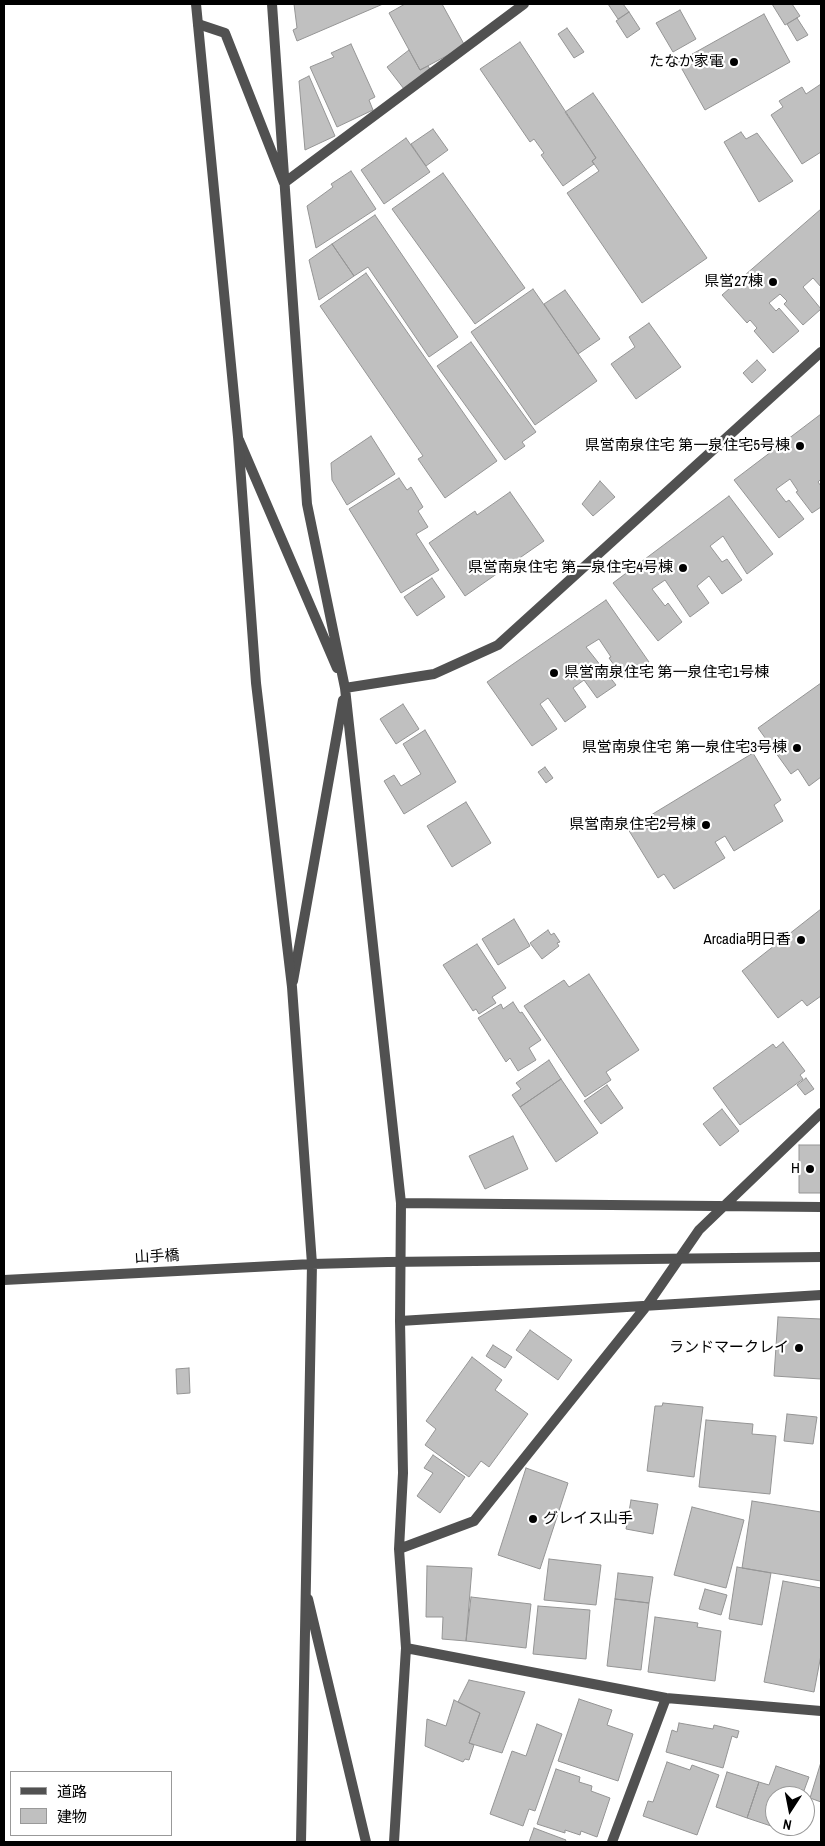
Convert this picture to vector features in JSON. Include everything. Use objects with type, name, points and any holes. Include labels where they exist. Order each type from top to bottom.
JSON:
[{"type":"street","points":[[196,4],[238,437],[256,683],[292,987],[312,1264],[301,1842]]},
{"type":"street","points":[[272,4],[307,504],[345,688],[401,1203],[400,1321],[403,1473],[399,1549],[406,1648],[394,1842]]},
{"type":"street","points":[[284,183],[524,4]]},
{"type":"street","points":[[198,24],[225,32],[284,183]]},
{"type":"street","points":[[345,688],[434,674],[498,645],[821,352]]},
{"type":"street","points":[[238,437],[345,688],[292,987]]},
{"type":"street","points":[[399,1549],[474,1521],[648,1304],[699,1230],[821,1113]]},
{"type":"street","points":[[401,1203],[821,1207]]},
{"type":"street","name":"山手橋","points":[[4,1280],[312,1264],[821,1257]]},
{"type":"street","points":[[400,1321],[648,1304],[821,1295]]},
{"type":"street","points":[[306,1593],[366,1842]]},
{"type":"street","points":[[406,1648],[666,1698],[821,1712]]},
{"type":"street","points":[[612,1842],[666,1698]]},
{"type":"building","points":[[294,4],[383,4],[297,41],[293,30],[297,28]]},
{"type":"building","points":[[405,4],[442,4],[465,46],[420,70],[389,13]]},
{"type":"building","points":[[608,4],[623,4],[629,12],[618,19]]},
{"type":"building","points":[[772,4],[792,4],[800,16],[785,25]]},
{"type":"building","points":[[680,10],[696,39],[673,52],[656,23]]},
{"type":"building","points":[[629,12],[640,29],[627,38],[616,21]]},
{"type":"building","name":"たなか家電","points":[[764,14],[790,62],[705,110],[678,62]]},
{"type":"building","points":[[797,18],[808,35],[797,41],[787,24]]},
{"type":"building","points":[[567,28],[584,52],[574,58],[558,34]]},
{"type":"building","points":[[520,42],[596,158],[592,161],[594,164],[563,186],[541,155],[544,153],[534,139],[530,142],[480,69]]},
{"type":"building","points":[[351,44],[375,97],[369,100],[373,110],[337,127],[310,67],[334,57],[331,53]]},
{"type":"building","points":[[409,50],[420,70],[428,66],[430,69],[404,89],[387,67]]},
{"type":"building","points":[[309,76],[335,136],[305,150],[299,81]]},
{"type":"building","points":[[821,84],[821,152],[802,164],[771,115],[783,107],[779,101],[802,87],[806,94]]},
{"type":"building","points":[[593,93],[707,258],[642,303],[567,193],[599,171],[592,161],[596,158],[565,112]]},
{"type":"building","points":[[433,129],[448,150],[426,166],[411,144]]},
{"type":"building","points":[[741,132],[746,139],[757,133],[793,181],[759,202],[724,142]]},
{"type":"building","points":[[406,138],[430,172],[384,204],[361,170]]},
{"type":"building","points":[[351,171],[376,209],[316,248],[307,206],[333,187],[331,184]]},
{"type":"building","points":[[443,173],[525,288],[475,324],[392,209]]},
{"type":"building","name":"県営27棟","points":[[821,209],[821,287],[813,278],[803,287],[821,309],[803,325],[784,304],[787,301],[780,294],[769,303],[776,311],[779,308],[799,331],[773,353],[754,331],[757,328],[750,320],[747,323],[722,295]]},
{"type":"building","points":[[375,215],[458,337],[429,357],[368,267],[354,276],[332,244]]},
{"type":"building","points":[[332,244],[354,276],[319,300],[309,260]]},
{"type":"building","points":[[366,273],[497,461],[445,498],[418,459],[423,456],[320,306]]},
{"type":"building","points":[[533,289],[597,381],[535,425],[471,332]]},
{"type":"building","points":[[565,290],[600,339],[578,354],[544,304]]},
{"type":"building","points":[[649,323],[681,367],[636,399],[611,364],[635,347],[629,337]]},
{"type":"building","points":[[471,342],[536,432],[522,442],[525,446],[505,460],[437,366]]},
{"type":"building","points":[[757,360],[766,370],[752,383],[743,373]]},
{"type":"building","name":"県営南泉住宅 第一泉住宅5号棟","points":[[821,414],[821,479],[818,482],[821,486],[821,507],[812,513],[796,492],[798,491],[790,479],[776,489],[786,502],[789,500],[804,519],[779,538],[734,480]]},
{"type":"building","points":[[371,436],[395,474],[347,505],[332,480],[331,463]]},
{"type":"building","points":[[399,478],[407,490],[411,487],[423,507],[418,511],[428,527],[416,534],[439,570],[401,593],[349,509]]},
{"type":"building","points":[[600,481],[615,497],[593,516],[582,504]]},
{"type":"building","points":[[510,492],[544,541],[465,596],[429,543],[475,511],[477,515]]},
{"type":"building","name":"県営南泉住宅 第一泉住宅4号棟","points":[[729,496],[773,554],[747,574],[723,536],[710,546],[722,562],[727,559],[742,580],[722,594],[709,576],[697,586],[709,603],[690,617],[665,580],[652,589],[665,606],[668,603],[682,622],[658,641],[613,583]]},
{"type":"building","points":[[432,578],[445,597],[417,616],[404,597]]},
{"type":"building","name":"県営南泉住宅 第一泉住宅1号棟","points":[[606,600],[649,662],[624,679],[609,658],[611,657],[599,639],[586,647],[616,685],[597,698],[584,680],[573,688],[586,707],[565,722],[548,698],[540,704],[557,729],[532,746],[487,682]]},
{"type":"building","name":"県営南泉住宅 第一泉住宅3号棟","points":[[821,683],[821,777],[809,786],[798,769],[791,774],[758,728]]},
{"type":"building","points":[[403,704],[419,729],[396,744],[380,719]]},
{"type":"building","points":[[425,730],[456,782],[404,814],[384,781],[394,775],[401,786],[421,774],[403,744]]},
{"type":"building","name":"県営南泉住宅2号棟","points":[[753,753],[781,800],[774,805],[783,821],[734,851],[725,836],[715,842],[725,858],[674,889],[664,874],[658,878],[628,829]]},
{"type":"building","points":[[545,767],[553,778],[546,783],[538,772]]},
{"type":"building","points":[[466,802],[491,843],[452,867],[427,826]]},
{"type":"building","name":"Arcadia明日香","points":[[821,909],[821,996],[807,1006],[802,1000],[778,1018],[742,971]]},
{"type":"building","points":[[514,919],[530,946],[498,965],[482,939]]},
{"type":"building","points":[[548,930],[551,935],[554,933],[560,942],[557,943],[559,946],[542,959],[530,943]]},
{"type":"building","points":[[477,944],[506,988],[492,997],[496,1003],[479,1014],[476,1009],[473,1011],[443,965]]},
{"type":"building","points":[[589,974],[639,1050],[606,1072],[611,1080],[585,1097],[524,1006],[564,980],[569,987]]},
{"type":"building","points":[[513,1002],[541,1040],[529,1048],[536,1060],[518,1071],[510,1058],[506,1062],[478,1018],[501,1004],[503,1009]]},
{"type":"building","points":[[783,1042],[805,1071],[800,1075],[803,1079],[740,1125],[713,1088],[773,1044],[776,1048]]},
{"type":"building","points":[[549,1060],[561,1079],[520,1107],[512,1095],[521,1089],[516,1083]]},
{"type":"building","points":[[806,1078],[814,1089],[805,1095],[797,1085]]},
{"type":"building","points":[[561,1079],[598,1133],[556,1162],[520,1107]]},
{"type":"building","points":[[607,1085],[623,1108],[601,1124],[584,1101]]},
{"type":"building","points":[[722,1109],[739,1131],[720,1146],[703,1124]]},
{"type":"building","points":[[513,1136],[528,1169],[485,1189],[469,1156]]},
{"type":"building","name":"H","points":[[799,1145],[821,1145],[821,1193],[799,1193]]},
{"type":"building","name":"ランドマークレイ","points":[[778,1317],[821,1319],[821,1379],[774,1376]]},
{"type":"building","points":[[530,1330],[572,1360],[558,1380],[516,1350]]},
{"type":"building","points":[[493,1345],[512,1357],[505,1368],[486,1356]]},
{"type":"building","points":[[472,1357],[502,1380],[495,1390],[528,1414],[489,1467],[481,1461],[469,1477],[425,1445],[436,1429],[426,1421]]},
{"type":"building","points":[[189,1368],[190,1393],[177,1394],[176,1369]]},
{"type":"building","points":[[663,1403],[703,1407],[694,1477],[647,1471],[655,1406],[662,1406]]},
{"type":"building","points":[[787,1414],[817,1417],[813,1444],[784,1441]]},
{"type":"building","points":[[706,1420],[753,1424],[752,1434],[776,1436],[770,1494],[699,1487]]},
{"type":"building","points":[[433,1455],[465,1477],[440,1513],[417,1496],[433,1473],[424,1468]]},
{"type":"building","name":"グレイス山手","points":[[526,1468],[568,1483],[540,1569],[498,1555]]},
{"type":"building","points":[[631,1500],[658,1504],[653,1534],[626,1529]]},
{"type":"building","points":[[752,1501],[821,1512],[821,1581],[742,1568]]},
{"type":"building","points":[[692,1507],[744,1520],[726,1588],[674,1575]]},
{"type":"building","points":[[549,1559],[601,1565],[596,1605],[544,1600]]},
{"type":"building","points":[[427,1566],[472,1568],[466,1641],[442,1639],[443,1617],[426,1617]]},
{"type":"building","points":[[737,1567],[771,1573],[762,1625],[729,1619]]},
{"type":"building","points":[[618,1573],[653,1577],[649,1603],[615,1599]]},
{"type":"building","points":[[783,1581],[821,1588],[821,1655],[814,1692],[764,1682]]},
{"type":"building","points":[[705,1589],[727,1595],[721,1615],[699,1609]]},
{"type":"building","points":[[471,1597],[531,1604],[526,1648],[466,1641]]},
{"type":"building","points":[[615,1599],[649,1603],[641,1670],[607,1666]]},
{"type":"building","points":[[538,1606],[590,1610],[586,1659],[533,1654]]},
{"type":"building","points":[[655,1617],[698,1623],[697,1627],[721,1631],[715,1681],[648,1672]]},
{"type":"building","points":[[469,1680],[525,1692],[502,1753],[469,1743],[480,1713],[458,1702]]},
{"type":"building","points":[[579,1699],[612,1710],[607,1725],[633,1734],[618,1781],[558,1761]]},
{"type":"building","points":[[454,1700],[480,1713],[469,1743],[474,1745],[469,1760],[465,1759],[463,1762],[425,1746],[427,1719],[446,1726]]},
{"type":"building","points":[[679,1723],[713,1729],[714,1725],[739,1731],[737,1738],[732,1736],[723,1768],[666,1752],[672,1730],[677,1732]]},
{"type":"building","points":[[537,1724],[562,1734],[535,1811],[529,1809],[523,1826],[490,1814],[512,1751],[526,1756]]},
{"type":"building","points":[[667,1762],[690,1770],[692,1765],[719,1775],[697,1835],[643,1816],[648,1801],[653,1802]]},
{"type":"building","points":[[821,1762],[821,1802],[815,1800],[814,1786]]},
{"type":"building","points":[[776,1766],[809,1777],[806,1786],[765,1786],[765,1824],[747,1818],[759,1782],[769,1785]]},
{"type":"building","points":[[556,1769],[580,1777],[579,1782],[592,1786],[591,1791],[610,1798],[597,1837],[581,1831],[580,1835],[565,1830],[565,1833],[537,1824]]},
{"type":"building","points":[[727,1772],[759,1782],[747,1818],[716,1807]]},
{"type":"building","points":[[534,1828],[566,1840],[565,1842],[529,1842]]},
{"type":"place","name":"たなか家電","points":[[734,62]]},
{"type":"place","name":"県営27棟","points":[[773,282]]},
{"type":"place","name":"県営南泉住宅 第一泉住宅5号棟","points":[[800,446]]},
{"type":"place","name":"県営南泉住宅 第一泉住宅4号棟","points":[[683,568]]},
{"type":"place","name":"県営南泉住宅 第一泉住宅1号棟","points":[[554,673]]},
{"type":"place","name":"県営南泉住宅 第一泉住宅3号棟","points":[[797,748]]},
{"type":"place","name":"県営南泉住宅2号棟","points":[[706,825]]},
{"type":"place","name":"Arcadia明日香","points":[[801,940]]},
{"type":"place","name":"H","points":[[810,1169]]},
{"type":"place","name":"ランドマークレイ","points":[[799,1348]]},
{"type":"place","name":"グレイス山手","points":[[533,1519]]}]
